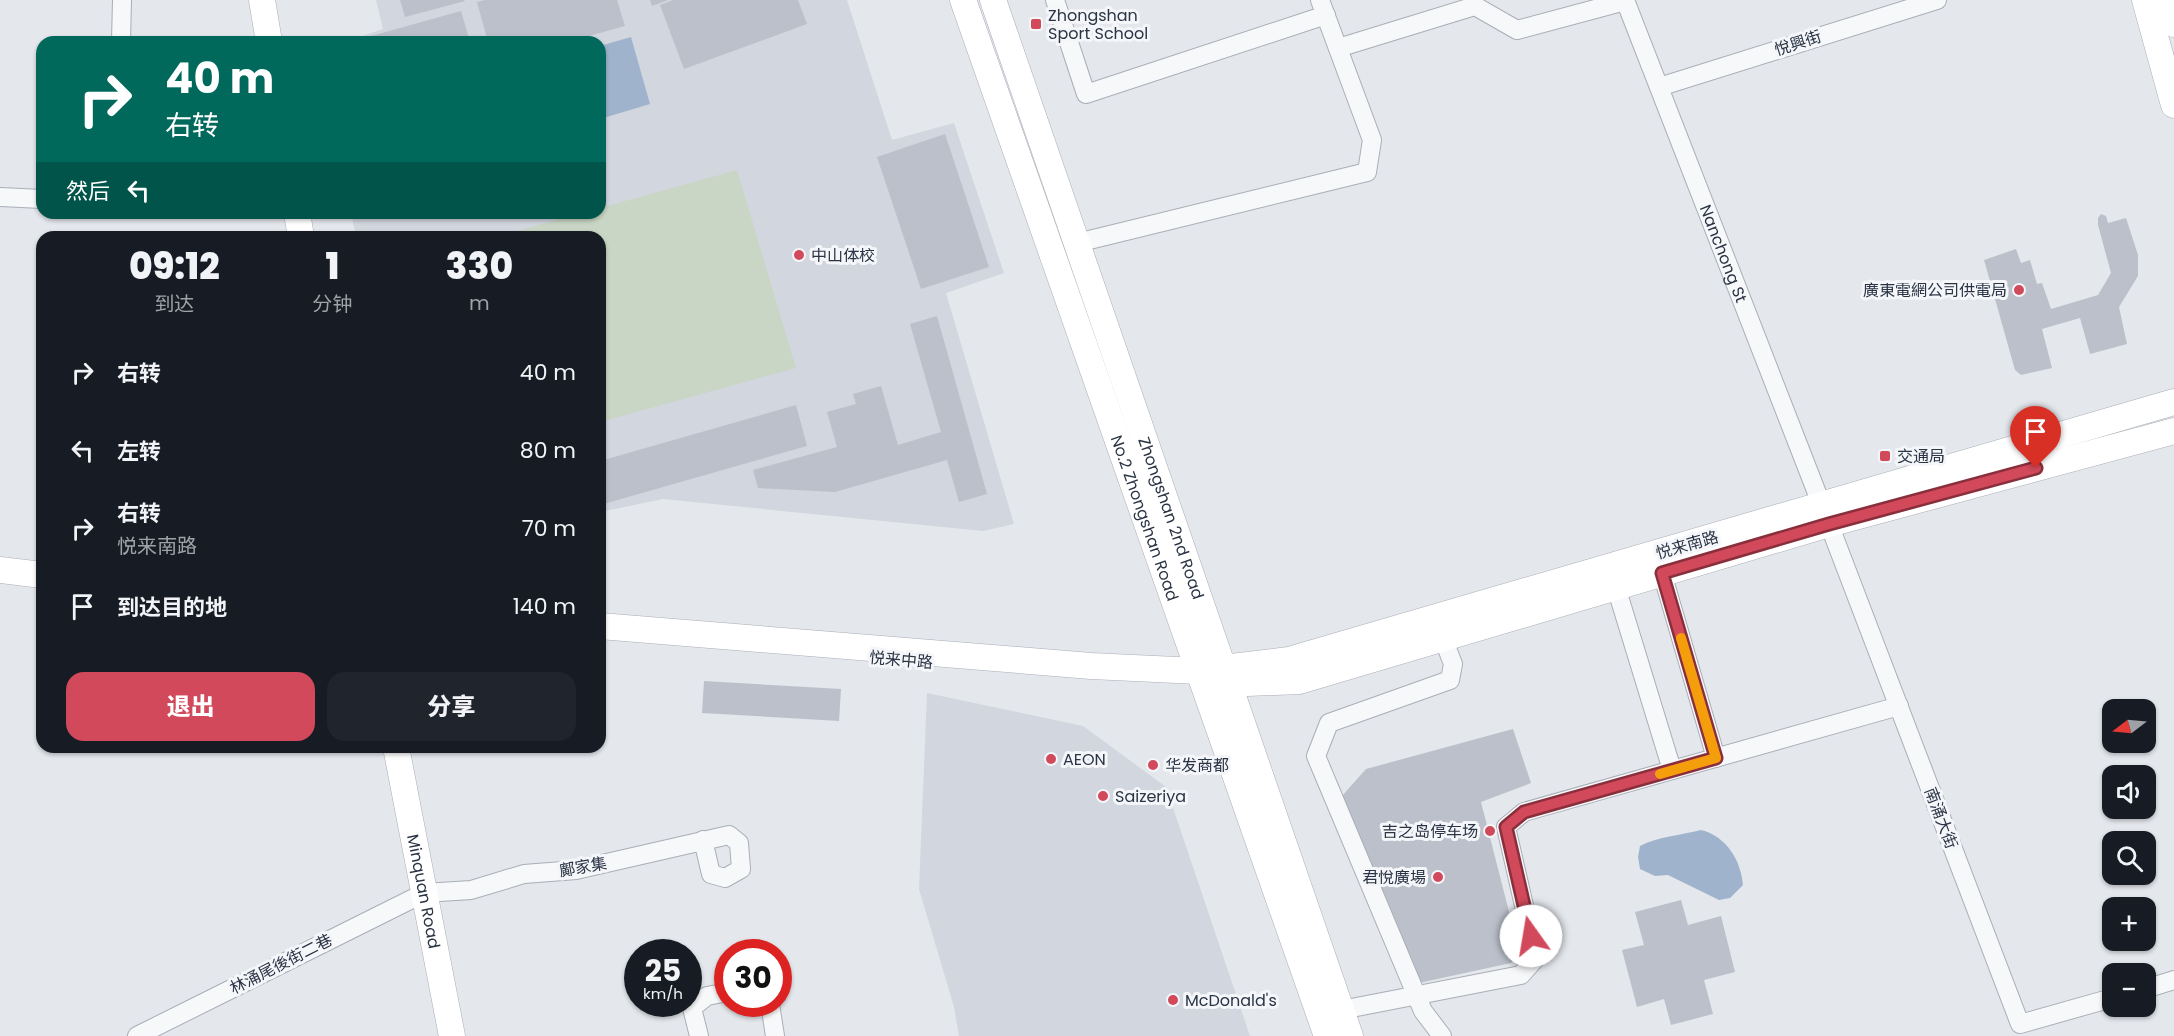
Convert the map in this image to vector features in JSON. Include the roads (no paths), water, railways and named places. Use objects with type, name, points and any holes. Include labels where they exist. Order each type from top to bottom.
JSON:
[{"type":"street","points":[[121,36],[122,0]]},
{"type":"street","points":[[262,0],[268,36]]},
{"type":"street","name":"No.2 Zhongshan Road","points":[[963,0],[1326,1036]]},
{"type":"street","name":"Zhongshan 2nd Road","points":[[993,0],[1350,1036]]},
{"type":"street","points":[[1055,0],[1086,94],[1323,8],[1372,140],[1367,172],[1077,243]]},
{"type":"street","points":[[1338,48],[1474,3],[1517,30],[1625,0]]},
{"type":"street","name":"Nanchong St","points":[[1625,0],[1825,515]]},
{"type":"street","name":"悅興街","points":[[1659,87],[1894,6],[1937,0]]},
{"type":"street","points":[[2145,0],[2174,105]]},
{"type":"street","points":[[2168,0],[2174,24]]},
{"type":"street","points":[[0,197],[36,199]]},
{"type":"street","name":"悦来南路","points":[[1200,678],[1227,677],[1299,681],[1662,573],[1825,515],[2174,402]]},
{"type":"street","name":"悦来南路","points":[[1227,677],[1825,515],[2174,431]]},
{"type":"street","name":"南涌大街","points":[[1825,515],[2020,1024],[2102,1001]]},
{"type":"street","points":[[0,570],[36,574]]},
{"type":"street","points":[[1662,573],[1716,758]]},
{"type":"street","points":[[1616,587],[1672,770]]},
{"type":"street","name":"悦来中路","points":[[606,626],[1091,666],[1200,678]]},
{"type":"street","name":"悦来中路","points":[[606,634],[1200,678]]},
{"type":"street","points":[[1442,1036],[1423,1011],[1316,756],[1329,723],[1450,680],[1453,664],[1443,638]]},
{"type":"street","points":[[1341,1010],[1521,975],[1536,958],[1506,827],[1524,812],[1899,706]]},
{"type":"street","name":"Minquan Road","points":[[397,753],[452,1036]]},
{"type":"street","name":"鄺家集","points":[[424,892],[471,890],[524,874],[576,870],[703,840],[729,836],[739,843],[741,869],[725,878],[711,874],[703,840]]},
{"type":"street","name":"林涌尾後街二巷","points":[[137,1036],[424,892]]},
{"type":"street","points":[[2156,985],[2174,980]]},
{"type":"street","points":[[699,1036],[692,1008],[707,996],[714,995]]},
{"type":"street","points":[[772,1017],[775,1036]]},
{"type":"water","points":[[631,37],[650,104],[606,117],[606,44]]},
{"type":"water","points":[[1701,830],[1725,843],[1739,867],[1743,885],[1730,898],[1719,900],[1668,875],[1655,876],[1640,869],[1638,857],[1640,846],[1661,838]]},
{"type":"place","name":"Zhongshan Sport School","points":[[1036,24]]},
{"type":"place","name":"中山体校","points":[[799,255]]},
{"type":"place","name":"廣東電網公司供電局","points":[[2019,290]]},
{"type":"place","name":"交通局","points":[[1885,456]]},
{"type":"place","name":"AEON","points":[[1051,759]]},
{"type":"place","name":"华发商都","points":[[1153,765]]},
{"type":"place","name":"Saizeriya","points":[[1103,796]]},
{"type":"place","name":"吉之岛停车场","points":[[1490,831]]},
{"type":"place","name":"君悅廣場","points":[[1438,877]]},
{"type":"place","name":"McDonald's","points":[[1173,1000]]}]
